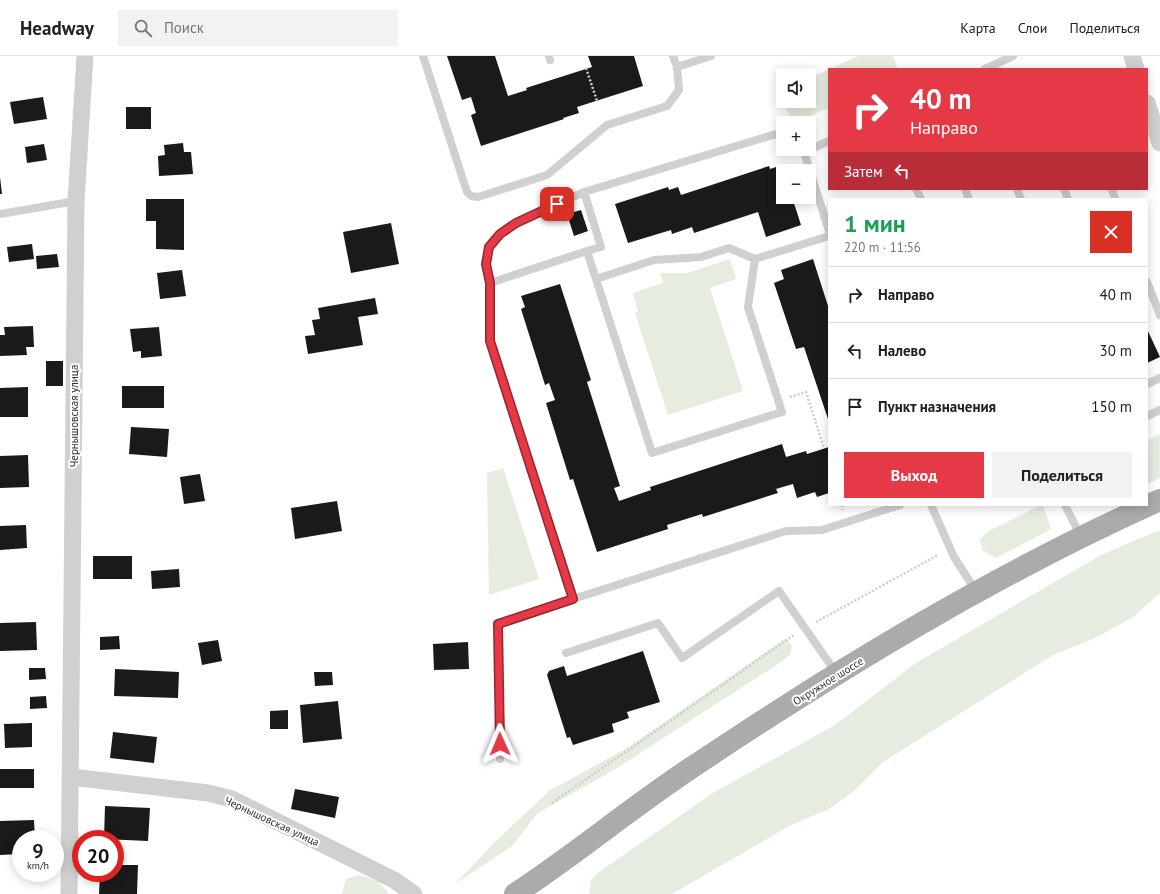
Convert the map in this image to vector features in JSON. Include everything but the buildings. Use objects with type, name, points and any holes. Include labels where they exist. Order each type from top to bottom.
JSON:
[{"type":"main road","name":"Окружное шоссе","points":[[1148,506],[1160,500]]},
{"type":"main road","name":"Окружное шоссе","points":[[518,893],[684,773],[837,675],[976,591],[1081,537],[1147,506]]},
{"type":"street","name":"Чернышовская улица","points":[[68,894],[71,777],[76,201],[85,56]]},
{"type":"street","points":[[1132,56],[1136,68]]},
{"type":"street","points":[[1148,106],[1160,143]]},
{"type":"street","name":"Чернышовская улица","points":[[71,777],[208,793],[232,799],[394,880],[414,894]]},
{"type":"lane","points":[[423,56],[467,192],[471,196],[478,197],[547,175],[607,125],[667,106],[679,90],[677,67],[673,56]]},
{"type":"lane","points":[[677,67],[711,56]]},
{"type":"lane","points":[[987,68],[1009,57]]},
{"type":"lane","points":[[573,599],[490,341],[490,283],[486,264],[489,247],[500,234],[516,223],[584,192],[776,134]]},
{"type":"lane","points":[[816,146],[828,141]]},
{"type":"lane","points":[[803,156],[828,228]]},
{"type":"lane","points":[[490,283],[601,247],[584,192]]},
{"type":"lane","points":[[0,214],[76,201]]},
{"type":"lane","points":[[596,279],[654,260],[701,257],[729,248],[755,259],[828,236]]},
{"type":"lane","points":[[587,251],[652,454],[782,412],[748,307],[755,259]]},
{"type":"lane","points":[[1148,285],[1160,316]]},
{"type":"lane","points":[[1148,384],[1160,378]]},
{"type":"lane","points":[[1148,416],[1160,410]]},
{"type":"lane","points":[[500,759],[498,624],[786,531],[822,530],[897,506]]},
{"type":"lane","points":[[931,506],[960,568],[976,591]]},
{"type":"lane","points":[[1066,506],[1081,537]]},
{"type":"lane","points":[[566,653],[658,623],[682,658],[779,591],[837,675]]},
{"type":"path","points":[[586,68],[597,101]]},
{"type":"path","points":[[778,401],[806,392],[824,448]]},
{"type":"path","points":[[552,803],[805,628],[950,548]]},
{"type":"shaded area","points":[[858,56],[893,56],[898,68],[832,68]]},
{"type":"shaded area","points":[[828,70],[828,108],[810,116],[790,116],[786,108],[816,108],[816,76]]},
{"type":"shaded area","points":[[730,259],[736,279],[710,288],[743,391],[668,415],[635,313],[638,311],[633,293],[663,283],[660,273],[687,273]]},
{"type":"shaded area","points":[[1160,434],[1160,478],[1148,484],[1148,440]]},
{"type":"shaded area","points":[[503,468],[539,579],[489,595],[487,473]]},
{"type":"shaded area","points":[[1039,506],[1043,506],[1051,529],[996,558],[982,550],[980,539],[989,531]]},
{"type":"shaded area","points":[[1160,530],[1160,593],[1133,617],[1097,637],[1053,655],[883,762],[855,790],[829,809],[791,825],[672,894],[589,894],[591,880],[599,872],[713,793],[835,725],[916,663],[1101,555]]},
{"type":"shaded area","points":[[786,638],[792,646],[790,655],[778,664],[617,768],[538,813],[512,846],[455,884],[493,844],[549,791],[627,748]]},
{"type":"shaded area","points":[[359,875],[378,881],[389,894],[342,894],[346,879]]},
{"type":"route","points":[[500,744],[498,624],[573,599],[490,341],[490,283],[486,264],[489,247],[500,234],[516,223],[557,204]]}]
